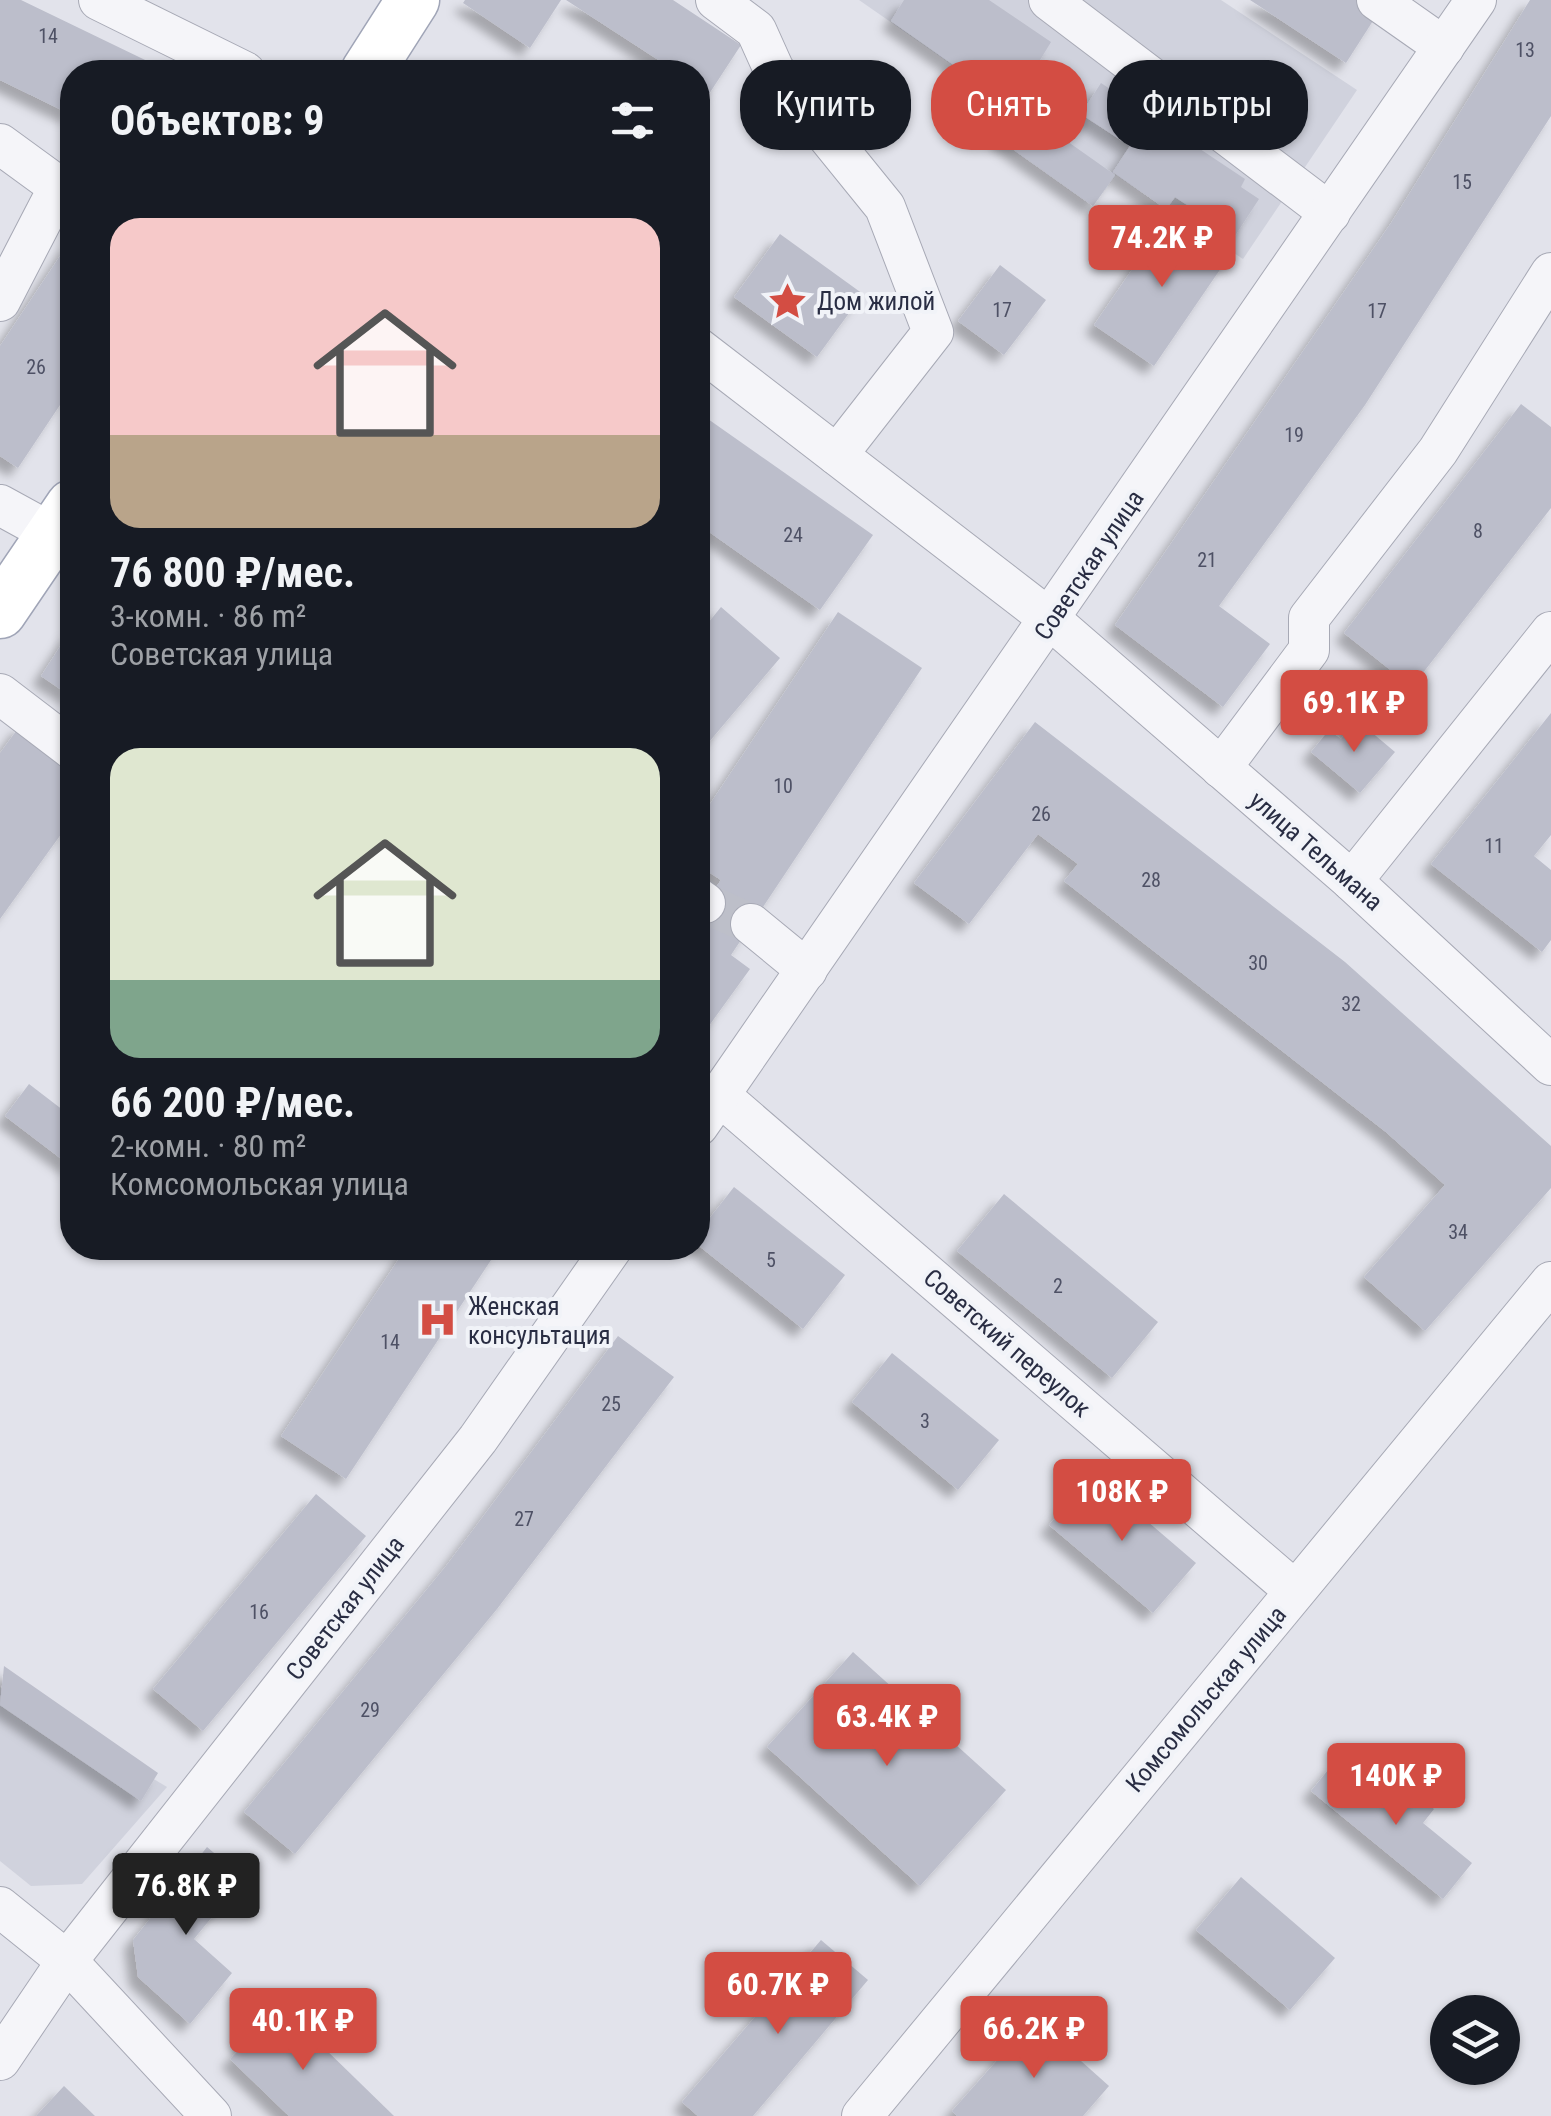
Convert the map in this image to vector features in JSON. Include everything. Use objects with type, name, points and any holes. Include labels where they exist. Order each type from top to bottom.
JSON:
[{"type":"main road","points":[[374,60],[413,0]]},
{"type":"main road","points":[[0,612],[60,524]]},
{"type":"street","points":[[100,0],[221,60]]},
{"type":"street","points":[[716,0],[756,30],[774,70],[885,207],[933,332],[837,455]]},
{"type":"street","points":[[1050,0],[1330,213]]},
{"type":"street","points":[[1378,0],[1444,47]]},
{"type":"street","name":"Советская улица","points":[[710,1107],[1051,620],[1476,0]]},
{"type":"street","points":[[0,144],[58,188],[0,301]]},
{"type":"street","points":[[1221,768],[1309,650],[1309,618],[1438,451],[1551,273]]},
{"type":"street","name":"улица Тельмана","points":[[710,357],[1051,620],[1352,881],[1551,1066]]},
{"type":"street","points":[[0,505],[60,519]]},
{"type":"street","points":[[1352,881],[1551,632]]},
{"type":"street","points":[[0,694],[60,740]]},
{"type":"street","points":[[751,924],[807,970]]},
{"type":"street","name":"Советский переулок","points":[[710,1112],[1296,1592]]},
{"type":"street","name":"Советская улица","points":[[0,2060],[67,1961],[478,1439],[604,1260]]},
{"type":"street","name":"Комсомольская улица","points":[[862,2116],[1551,1282]]},
{"type":"street","points":[[0,1907],[67,1961],[211,2116]]},
{"type":"shaded area","points":[[859,0],[1221,0],[1357,90],[1243,259],[1116,175],[1093,206],[1014,150],[1087,150],[1087,60],[945,60]]},
{"type":"shaded area","points":[[0,1687],[167,1787],[82,1884],[31,1886],[0,1861]]},
{"type":"building","points":[[0,0],[21,0],[145,60],[60,60],[60,109],[0,80]]},
{"type":"building","points":[[561,0],[530,48],[463,3]]},
{"type":"building","points":[[566,0],[673,0],[741,45],[710,92],[710,60],[658,60]]},
{"type":"building","points":[[904,0],[989,0],[1051,42],[1040,60],[947,60],[891,21]]},
{"type":"building","points":[[1250,0],[1359,0],[1378,13],[1346,63]]},
{"type":"building","points":[[1530,0],[1551,0],[1551,116],[1365,405],[1219,606],[1270,644],[1223,707],[1115,625],[1391,223]]},
{"type":"building","points":[[1101,83],[1107,87],[1107,131],[1087,118],[1087,105]]},
{"type":"building","points":[[1014,150],[1080,150],[1115,175],[1093,206]]},
{"type":"building","points":[[1127,150],[1202,150],[1245,179],[1241,187],[1259,199],[1227,248],[1198,229],[1206,217],[1175,197],[1166,209],[1113,172]]},
{"type":"building","points":[[1170,214],[1230,255],[1154,366],[1094,325]]},
{"type":"building","points":[[780,234],[863,294],[817,357],[734,297]]},
{"type":"building","points":[[60,256],[60,405],[18,468],[0,456],[0,346]]},
{"type":"building","points":[[1000,265],[1046,300],[1004,355],[958,321]]},
{"type":"building","points":[[1521,404],[1551,427],[1551,508],[1412,687],[1344,633]]},
{"type":"building","points":[[710,420],[873,535],[820,610],[710,532]]},
{"type":"building","points":[[721,607],[780,658],[710,741],[710,621]]},
{"type":"building","points":[[838,612],[922,668],[731,955],[750,969],[710,1024],[710,896],[721,880],[710,873],[710,804]]},
{"type":"building","points":[[60,647],[60,689],[41,676]]},
{"type":"building","points":[[1551,713],[1551,835],[1534,856],[1551,870],[1551,940],[1542,952],[1431,864]]},
{"type":"building","points":[[1357,720],[1395,752],[1360,793],[1311,752],[1329,730],[1341,739]]},
{"type":"building","points":[[1035,722],[1345,962],[1551,1146],[1551,1188],[1425,1331],[1364,1277],[1445,1185],[1386,1132],[1064,881],[1078,864],[1038,834],[969,924],[914,883]]},
{"type":"building","points":[[22,723],[60,751],[60,836],[0,919],[0,753]]},
{"type":"building","points":[[29,1084],[60,1108],[60,1158],[5,1116]]},
{"type":"building","points":[[734,1187],[845,1275],[803,1329],[710,1255],[710,1218]]},
{"type":"building","points":[[1004,1194],[1158,1322],[1112,1378],[957,1251]]},
{"type":"building","points":[[398,1260],[491,1260],[346,1479],[281,1436]]},
{"type":"building","points":[[618,1336],[674,1377],[497,1609],[295,1854],[244,1812],[446,1566]]},
{"type":"building","points":[[892,1353],[999,1440],[958,1490],[852,1402]]},
{"type":"building","points":[[1092,1474],[1196,1563],[1153,1613],[1049,1525]]},
{"type":"building","points":[[316,1494],[366,1536],[203,1731],[153,1689]]},
{"type":"building","points":[[853,1652],[1006,1790],[920,1886],[767,1747]]},
{"type":"building","points":[[4,1666],[158,1773],[141,1801],[0,1705]]},
{"type":"building","points":[[1333,1764],[1378,1801],[1397,1778],[1434,1809],[1423,1823],[1472,1863],[1443,1899],[1311,1791]]},
{"type":"building","points":[[207,1847],[244,1878],[194,1939],[232,1973],[190,2024],[138,1977],[133,1940]]},
{"type":"building","points":[[1241,1877],[1335,1958],[1290,2010],[1196,1930]]},
{"type":"building","points":[[821,1940],[868,1980],[753,2116],[698,2116],[682,2102]]},
{"type":"building","points":[[281,2006],[394,2116],[289,2116],[230,2059]]},
{"type":"building","points":[[1034,2019],[1109,2086],[1083,2116],[957,2116],[952,2111]]},
{"type":"building","points":[[64,2086],[95,2116],[36,2116]]},
{"type":"tunnel","points":[[710,905],[751,924]]},
{"type":"place","name":"Дом жилой","points":[[787,301]]},
{"type":"place","name":"Женская консультация","points":[[438,1320]]}]
